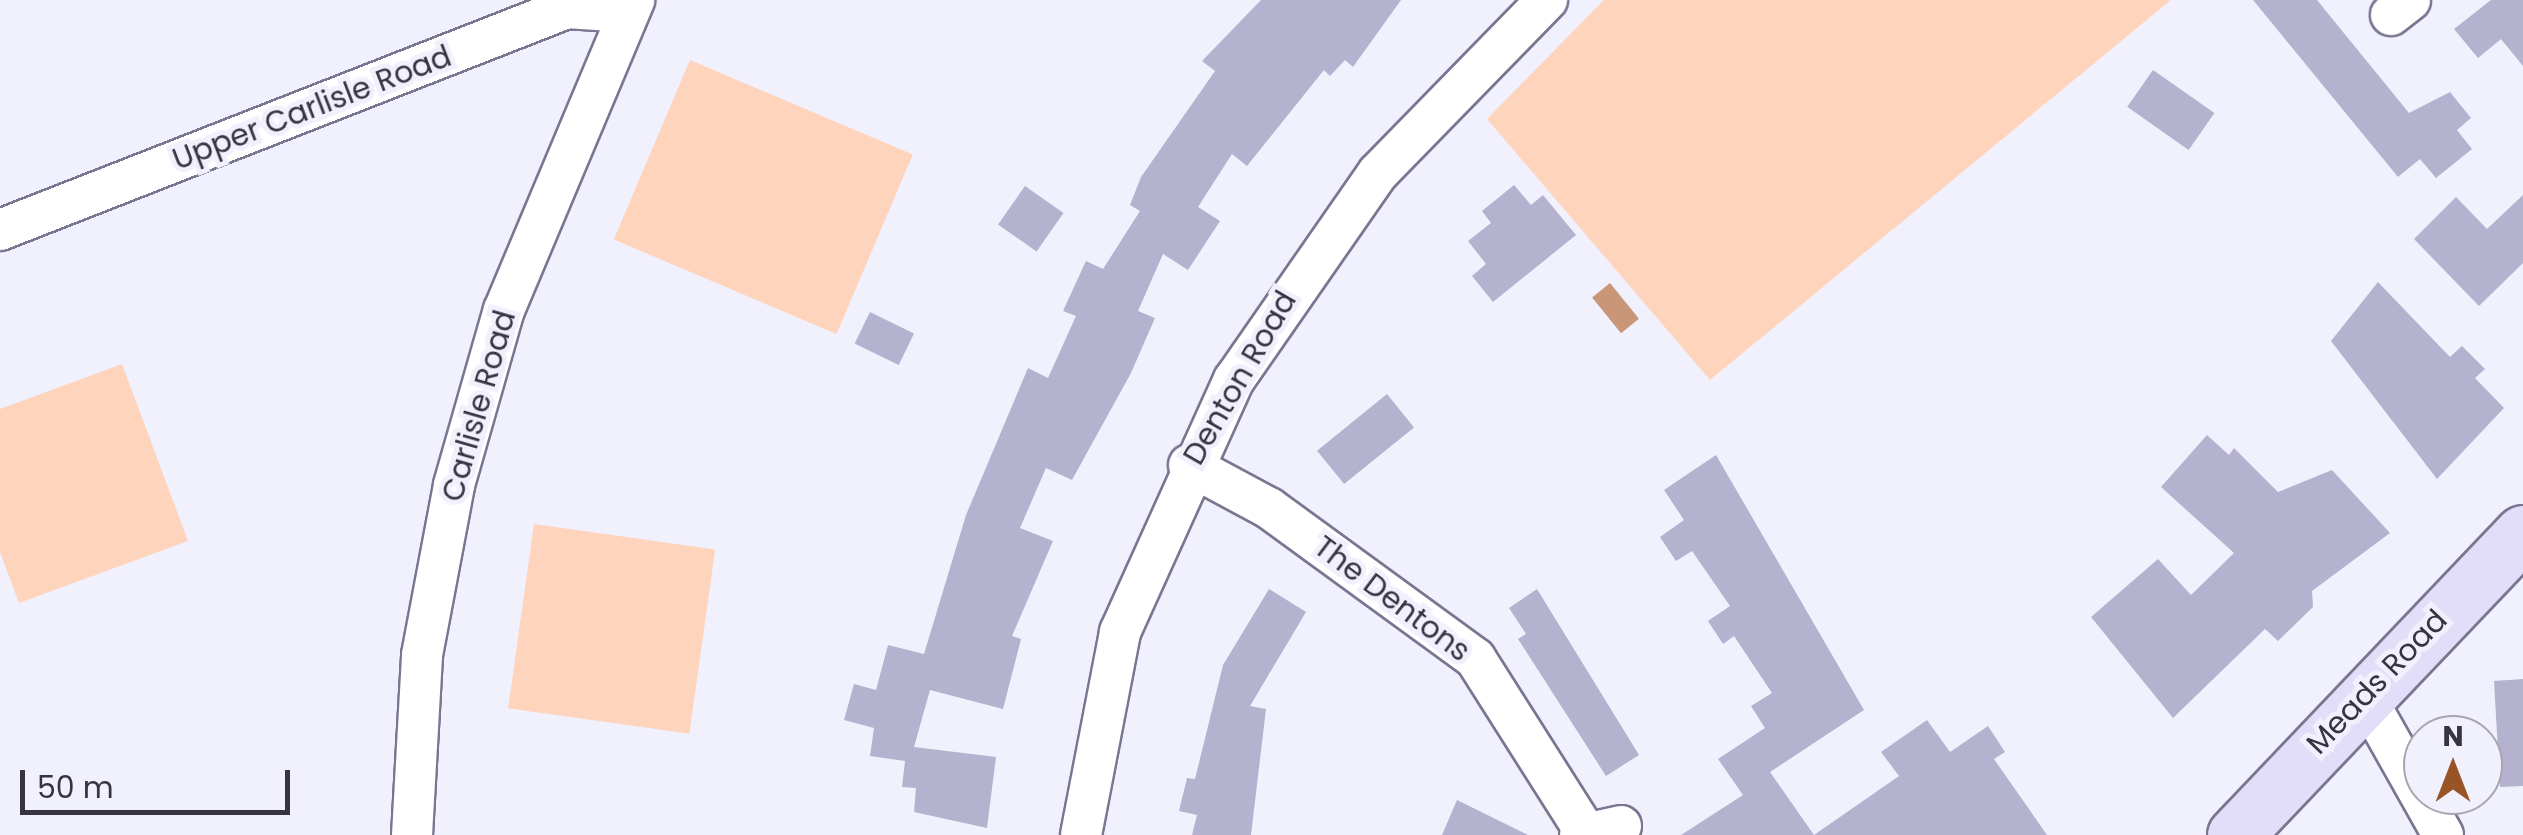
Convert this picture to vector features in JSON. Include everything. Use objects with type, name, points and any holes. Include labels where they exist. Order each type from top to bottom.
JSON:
[{"type":"street","name":"Denton Road","points":[[1081,835],[1120,632],[1189,465],[1298,278],[1366,188],[1547,0]]},
{"type":"street","name":"Upper Carlisle Road","points":[[0,230],[567,8],[631,6]]},
{"type":"street","name":"Carlisle Road","points":[[412,835],[422,655],[454,485],[504,310],[631,6]]},
{"type":"street","name":"The Dentons","points":[[1189,465],[1269,508],[1475,658],[1595,830]]},
{"type":"street","name":"Meads Road","points":[[2235,835],[2363,692],[2523,533]]},
{"type":"street","points":[[2363,692],[2443,835]]},
{"type":"shaded area","points":[[1604,0],[2171,0],[1710,380],[1487,119]]},
{"type":"shaded area","points":[[690,60],[913,155],[837,334],[614,239]]},
{"type":"shaded area","points":[[1610,283],[1639,319],[1621,333],[1592,297]]},
{"type":"shaded area","points":[[122,364],[188,541],[19,603],[0,552],[0,409]]},
{"type":"shaded area","points":[[534,524],[715,549],[689,734],[508,708]]},
{"type":"building","points":[[1261,0],[1401,0],[1353,67],[1345,60],[1330,76],[1324,70],[1247,166],[1232,154],[1198,207],[1220,221],[1188,270],[1163,254],[1138,311],[1155,318],[1131,373],[1072,480],[1046,468],[1020,528],[1053,541],[1012,636],[1021,639],[1003,709],[930,690],[914,747],[996,757],[987,828],[914,812],[916,788],[902,787],[905,761],[870,756],[874,728],[844,720],[854,684],[876,690],[888,645],[924,654],[966,515],[1028,368],[1048,378],[1076,316],[1063,311],[1086,261],[1103,269],[1140,211],[1130,205],[1141,177],[1215,71],[1202,61]]},
{"type":"building","points":[[2253,0],[2317,0],[2409,113],[2450,92],[2471,118],[2457,130],[2472,149],[2436,178],[2420,159],[2398,177]]},
{"type":"building","points":[[2491,0],[2523,0],[2523,66],[2501,39],[2478,58],[2454,29]]},
{"type":"building","points":[[2153,70],[2214,113],[2189,150],[2127,107]]},
{"type":"building","points":[[1514,185],[1531,205],[1543,195],[1576,235],[1493,302],[1472,276],[1486,264],[1468,241],[1491,223],[1482,211]]},
{"type":"building","points":[[1025,186],[1064,213],[1037,251],[998,225]]},
{"type":"building","points":[[2523,195],[2523,263],[2479,306],[2414,239],[2456,197],[2487,229]]},
{"type":"building","points":[[2378,282],[2450,357],[2462,346],[2485,369],[2475,378],[2504,408],[2437,479],[2331,341]]},
{"type":"building","points":[[870,312],[914,333],[899,365],[855,343]]},
{"type":"building","points":[[1387,394],[1414,427],[1344,484],[1317,451]]},
{"type":"building","points":[[2207,435],[2229,455],[2234,448],[2278,492],[2332,470],[2390,533],[2312,591],[2313,607],[2278,641],[2265,629],[2173,718],[2091,617],[2158,559],[2191,595],[2234,553],[2161,487]]},
{"type":"building","points":[[1716,455],[1864,710],[1770,772],[1814,835],[1681,835],[1743,795],[1718,759],[1765,728],[1751,706],[1772,693],[1734,636],[1723,644],[1708,621],[1730,606],[1692,551],[1676,561],[1660,537],[1684,520],[1664,490]]},
{"type":"building","points":[[1269,589],[1306,612],[1250,706],[1266,709],[1251,835],[1192,835],[1197,815],[1179,811],[1187,778],[1195,779],[1223,665]]},
{"type":"building","points":[[1537,589],[1639,755],[1606,776],[1518,639],[1526,634],[1509,608]]},
{"type":"building","points":[[2523,679],[2523,786],[2503,787],[2503,715],[2496,715],[2494,681]]},
{"type":"building","points":[[1927,720],[1950,752],[1988,726],[2005,752],[1994,759],[2047,835],[1814,835],[1899,776],[1881,752]]},
{"type":"building","points":[[1457,800],[1528,835],[1442,835]]}]
